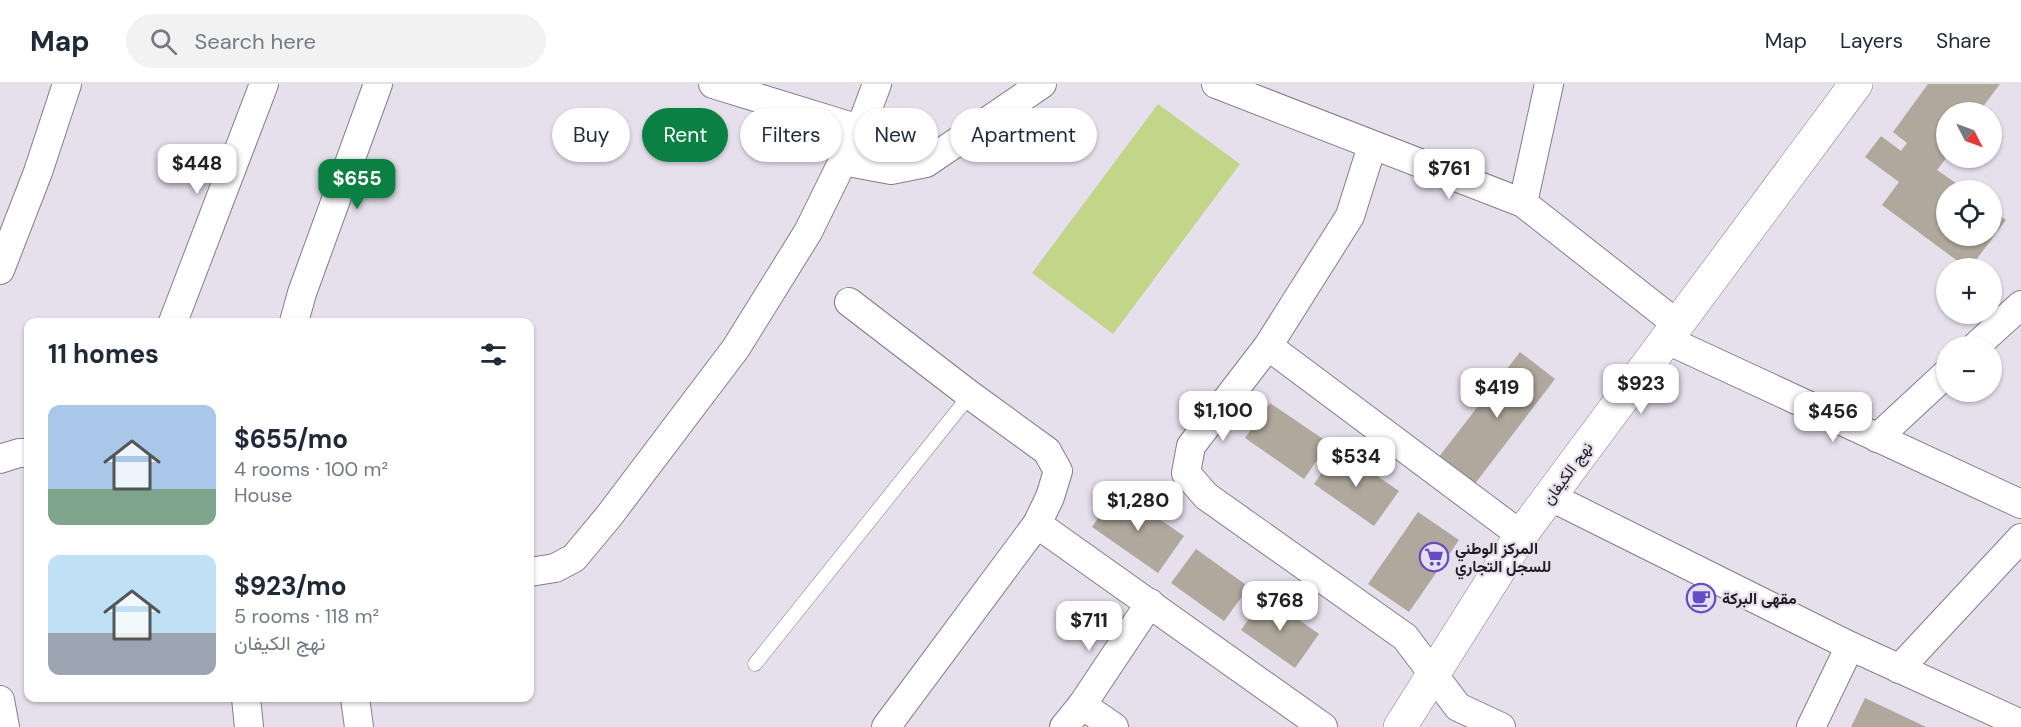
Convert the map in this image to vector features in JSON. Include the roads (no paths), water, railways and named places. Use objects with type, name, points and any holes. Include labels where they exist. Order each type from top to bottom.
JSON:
[{"type":"main road","name":"نهج الكيفان","points":[[1400,727],[1521,535],[1856,84]]},
{"type":"street","points":[[0,270],[38,171],[67,84]]},
{"type":"street","points":[[175,318],[264,84]]},
{"type":"street","points":[[295,318],[302,293],[378,84]]},
{"type":"street","points":[[713,84],[854,127]]},
{"type":"street","points":[[867,108],[877,84]]},
{"type":"street","points":[[843,161],[891,170],[926,163],[1042,84]]},
{"type":"street","points":[[1216,84],[1522,203],[1671,332],[1877,438],[2021,504]]},
{"type":"street","points":[[1522,203],[1548,84]]},
{"type":"street","points":[[534,572],[555,568],[574,558],[609,516],[736,348],[808,232],[854,139]]},
{"type":"street","points":[[1372,146],[1350,216],[1268,346],[1191,446],[1186,473],[1206,496],[1405,637],[1458,707],[1501,727]]},
{"type":"street","points":[[849,302],[970,395],[1047,450],[1058,471],[1050,497],[1037,524],[886,727]]},
{"type":"street","points":[[1987,336],[2021,304]]},
{"type":"street","points":[[1268,346],[1521,535]]},
{"type":"street","points":[[1877,438],[1936,383]]},
{"type":"street","points":[[0,459],[24,453]]},
{"type":"street","points":[[1549,496],[1850,646],[2021,724]]},
{"type":"street","points":[[1037,524],[1323,727]]},
{"type":"street","points":[[1899,669],[2021,538]]},
{"type":"street","points":[[1064,727],[1082,705],[1150,603]]},
{"type":"street","points":[[1811,727],[1850,646]]},
{"type":"street","points":[[0,700],[5,727]]},
{"type":"street","points":[[246,702],[249,727]]},
{"type":"street","points":[[356,702],[359,727]]},
{"type":"street","points":[[1082,705],[1114,727]]},
{"type":"lane","points":[[755,664],[970,395]]},
{"type":"place","name":"المركز الوطني للسجل التجاري","points":[[1434,557]]},
{"type":"place","name":"مقهى البركة","points":[[1701,598]]}]
